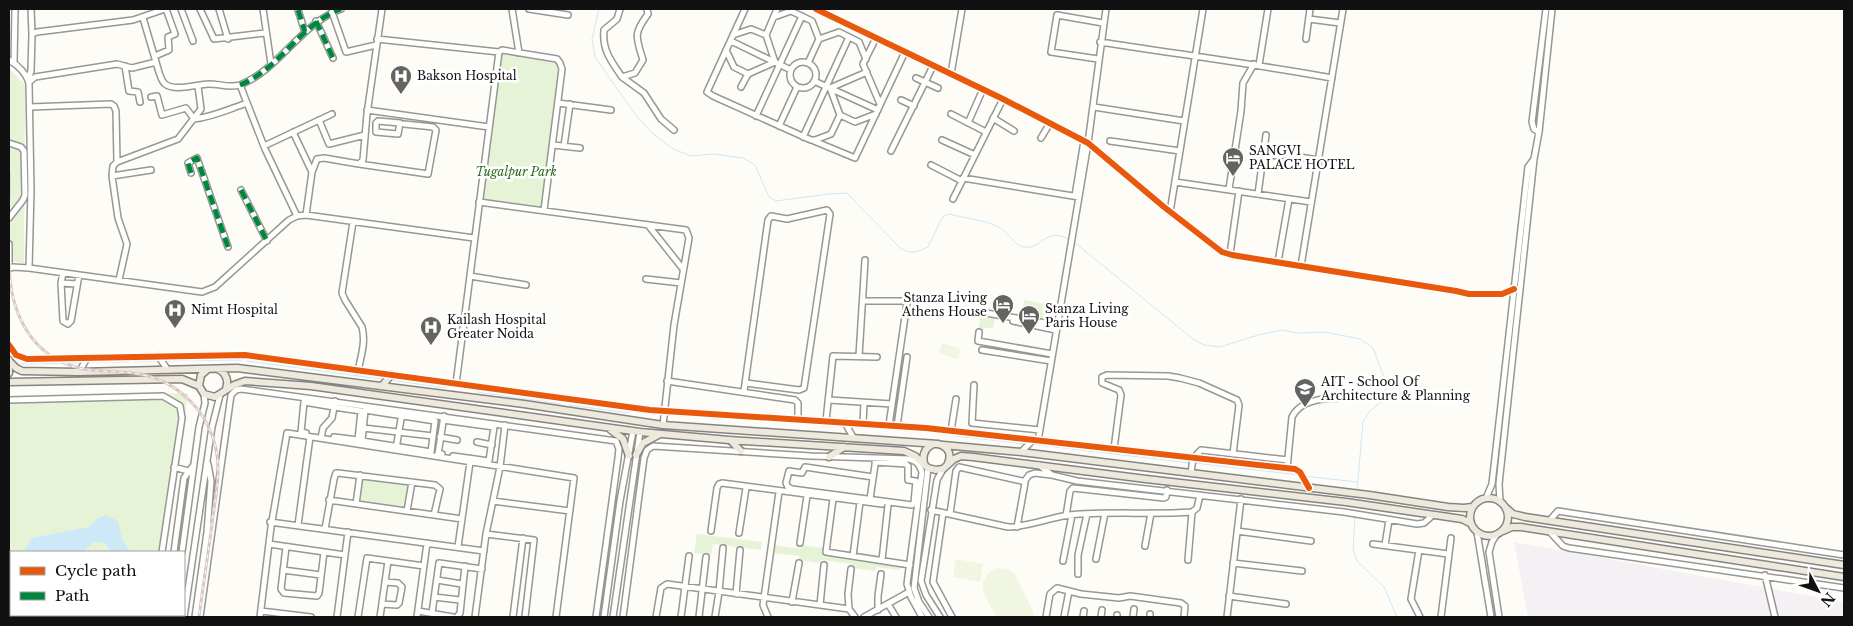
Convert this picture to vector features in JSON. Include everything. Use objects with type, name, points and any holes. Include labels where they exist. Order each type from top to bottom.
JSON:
[{"type":"main road","points":[[9,360],[16,368],[22,371],[80,372],[237,368],[662,424],[1023,450],[1192,471],[1448,507],[1472,507],[1486,498],[1495,499],[1513,514],[1844,565]]},
{"type":"main road","points":[[9,360],[9,374]]},
{"type":"main road","points":[[209,368],[200,376],[199,386],[204,394],[209,396],[220,395],[226,389],[245,381],[310,386],[662,434],[904,451],[936,470],[961,456],[1365,504],[1462,519],[1470,523],[1477,532],[1486,536],[1512,527],[1844,577]]},
{"type":"main road","points":[[216,368],[226,375],[228,382],[226,389]]},
{"type":"main road","points":[[382,386],[391,375]]},
{"type":"main road","points":[[9,382],[182,380],[199,386]]},
{"type":"main road","points":[[525,416],[518,412],[518,409],[534,406]]},
{"type":"main road","points":[[605,427],[623,439],[632,456],[647,440],[662,434]]},
{"type":"main road","points":[[748,441],[745,437],[755,438],[754,430]]},
{"type":"main road","points":[[729,440],[741,451]]},
{"type":"main road","points":[[926,465],[924,453],[926,449],[934,444]]},
{"type":"main road","points":[[943,445],[949,451],[950,456],[946,466]]},
{"type":"main road","points":[[829,457],[845,447]]},
{"type":"main road","points":[[1470,523],[1469,518],[1472,507]]},
{"type":"main road","points":[[1500,532],[1508,519],[1506,508]]},
{"type":"street","points":[[14,63],[15,9]]},
{"type":"street","points":[[29,268],[28,195],[31,146],[28,80],[31,71],[31,9]]},
{"type":"street","points":[[28,80],[35,77],[117,64],[132,68],[156,59],[169,50],[168,37],[175,34],[166,9],[143,18],[32,34]]},
{"type":"street","points":[[181,9],[193,41]]},
{"type":"street","points":[[200,9],[212,37],[218,40],[265,33]]},
{"type":"street","points":[[219,9],[228,39]]},
{"type":"street","points":[[263,9],[271,64]]},
{"type":"street","points":[[143,18],[165,84],[170,86],[198,86],[205,84],[230,87],[247,83],[292,46],[316,21],[341,9]]},
{"type":"street","points":[[359,164],[363,160],[364,154],[367,110],[382,9]]},
{"type":"street","points":[[512,9],[519,53]]},
{"type":"street","points":[[529,9],[568,15]]},
{"type":"street","points":[[620,9],[617,19],[604,30],[603,42],[610,60],[622,77],[644,93],[661,119],[674,130]]},
{"type":"street","points":[[622,77],[635,73],[643,60],[636,38],[638,27],[648,14],[647,9]]},
{"type":"street","points":[[745,9],[707,92],[803,137],[855,158],[905,52]]},
{"type":"street","points":[[777,9],[766,35],[777,63]]},
{"type":"street","points":[[816,9],[983,89],[1086,142],[1170,212],[1217,248],[1230,254],[1469,294],[1502,294],[1514,289]]},
{"type":"street","points":[[951,74],[962,9]]},
{"type":"street","points":[[1023,450],[1034,441],[1040,430],[1071,248],[1086,142],[1094,107],[1100,42],[1106,9]]},
{"type":"street","points":[[1170,212],[1203,9]]},
{"type":"street","points":[[1229,189],[1241,111],[1243,83],[1257,65],[1268,9]]},
{"type":"street","points":[[1306,39],[1310,9]]},
{"type":"street","points":[[1301,266],[1343,9]]},
{"type":"street","points":[[1539,132],[1534,129],[1532,122],[1546,9]]},
{"type":"street","points":[[1500,502],[1499,484],[1552,9]]},
{"type":"street","points":[[298,10],[305,32]]},
{"type":"street","points":[[774,17],[791,11],[812,21],[819,39],[808,63]]},
{"type":"street","points":[[332,12],[346,52],[377,42],[500,52],[502,50],[557,59],[562,69],[544,210]]},
{"type":"street","points":[[1098,59],[1051,52],[1057,15],[1103,23]]},
{"type":"street","points":[[756,116],[777,63],[802,16]]},
{"type":"street","points":[[1309,19],[1340,23]]},
{"type":"street","points":[[316,21],[333,58]]},
{"type":"street","points":[[732,38],[751,29],[766,35]]},
{"type":"street","points":[[819,39],[839,32],[859,42],[866,59]]},
{"type":"street","points":[[803,137],[848,37]]},
{"type":"street","points":[[732,38],[791,70]]},
{"type":"street","points":[[876,38],[863,64],[878,110]]},
{"type":"street","points":[[1100,42],[1332,78]]},
{"type":"street","points":[[726,50],[734,67],[748,74]]},
{"type":"street","points":[[456,384],[500,52]]},
{"type":"street","points":[[9,60],[14,63],[28,80]]},
{"type":"street","points":[[741,87],[748,74],[777,63]]},
{"type":"street","points":[[798,63],[808,63],[815,71],[814,81],[807,87],[797,87],[790,79],[791,70],[798,63]]},
{"type":"street","points":[[125,66],[129,92],[138,92],[140,102]]},
{"type":"street","points":[[891,151],[933,66]]},
{"type":"street","points":[[827,87],[867,72]]},
{"type":"street","points":[[916,78],[938,88]]},
{"type":"street","points":[[814,81],[878,110]]},
{"type":"street","points":[[240,85],[264,146],[296,216]]},
{"type":"street","points":[[119,280],[127,244],[118,218],[112,176],[113,166],[118,162],[178,139],[201,107],[198,86]]},
{"type":"street","points":[[779,126],[797,87]]},
{"type":"street","points":[[827,87],[840,115],[854,122],[878,110]]},
{"type":"street","points":[[968,123],[983,89]]},
{"type":"street","points":[[151,98],[157,96],[162,115],[186,108],[194,119]]},
{"type":"street","points":[[953,199],[1003,99]]},
{"type":"street","points":[[901,100],[914,106]]},
{"type":"street","points":[[194,119],[210,117],[247,103]]},
{"type":"street","points":[[558,103],[611,110]]},
{"type":"street","points":[[30,107],[111,104],[116,111],[118,162]]},
{"type":"street","points":[[564,146],[570,104]]},
{"type":"street","points":[[1094,107],[1184,121]]},
{"type":"street","points":[[367,110],[489,127]]},
{"type":"street","points":[[264,146],[332,114]]},
{"type":"street","points":[[952,114],[986,132]]},
{"type":"street","points":[[306,215],[314,163],[320,158],[428,174],[436,130],[433,127],[420,126],[402,124],[378,121],[375,131],[397,135],[402,124],[402,115]]},
{"type":"street","points":[[811,140],[831,134],[840,115]]},
{"type":"street","points":[[420,126],[422,117]]},
{"type":"street","points":[[993,118],[1014,131]]},
{"type":"street","points":[[319,120],[329,144],[365,135]]},
{"type":"street","points":[[1041,138],[1050,123]]},
{"type":"street","points":[[293,132],[312,172]]},
{"type":"street","points":[[1258,194],[1266,135]]},
{"type":"street","points":[[942,140],[975,155]]},
{"type":"street","points":[[1110,141],[1180,151]]},
{"type":"street","points":[[9,143],[22,147],[31,146]]},
{"type":"street","points":[[553,144],[580,148]]},
{"type":"street","points":[[22,147],[28,195]]},
{"type":"street","points":[[1264,156],[1287,155],[1318,160]]},
{"type":"street","points":[[191,173],[188,163],[197,158],[228,246]]},
{"type":"street","points":[[1486,498],[1492,484],[1528,167],[1534,159]]},
{"type":"street","points":[[932,165],[962,180],[1077,197]]},
{"type":"street","points":[[112,176],[151,170]]},
{"type":"street","points":[[1175,182],[1310,202]]},
{"type":"street","points":[[241,190],[267,241]]},
{"type":"street","points":[[1230,254],[1238,191]]},
{"type":"street","points":[[9,218],[28,195]]},
{"type":"street","points":[[1278,262],[1289,199]]},
{"type":"street","points":[[479,202],[686,230],[690,238],[683,269],[662,424]]},
{"type":"street","points":[[744,391],[768,220],[771,216],[788,218],[827,210],[830,214],[804,388],[800,390],[746,383]]},
{"type":"street","points":[[9,244],[10,266],[202,292],[208,291],[224,280],[289,220],[296,216],[306,215],[474,238]]},
{"type":"street","points":[[353,222],[342,288],[344,300],[364,332],[365,340],[358,371]]},
{"type":"street","points":[[647,224],[683,269]]},
{"type":"street","points":[[860,356],[865,260]]},
{"type":"street","points":[[63,273],[63,321],[68,324],[71,321],[79,275]]},
{"type":"street","points":[[470,276],[526,285]]},
{"type":"street","points":[[646,279],[681,283]]},
{"type":"street","points":[[62,283],[77,284]]},
{"type":"street","points":[[863,301],[904,301],[907,303],[889,425]]},
{"type":"street","points":[[986,313],[1057,327]]},
{"type":"street","points":[[1009,320],[1057,327]]},
{"type":"street","points":[[979,332],[978,341],[1052,354]]},
{"type":"street","points":[[9,344],[16,355],[26,359],[245,355],[664,412],[889,425],[1287,468],[1300,472],[1310,488]]},
{"type":"street","points":[[982,350],[1051,361]]},
{"type":"street","points":[[158,356],[168,370]]},
{"type":"street","points":[[826,421],[833,356],[878,357]]},
{"type":"street","points":[[897,426],[907,357]]},
{"type":"street","points":[[80,372],[87,358]]},
{"type":"street","points":[[1114,449],[1121,395],[1119,390],[1102,383],[1102,377],[1107,375],[1168,376],[1199,384],[1237,400],[1239,405],[1233,454]]},
{"type":"street","points":[[667,381],[795,400],[798,403],[798,420]]},
{"type":"street","points":[[974,385],[972,424],[1040,430]]},
{"type":"street","points":[[305,396],[310,386]]},
{"type":"street","points":[[200,617],[232,395],[236,390],[241,389],[305,396],[361,411],[358,440],[287,433],[271,522],[260,617]]},
{"type":"street","points":[[182,551],[199,427],[205,403],[204,394]]},
{"type":"street","points":[[185,610],[212,427],[220,395]]},
{"type":"street","points":[[9,400],[164,396],[179,404],[182,409],[162,551]]},
{"type":"street","points":[[1287,468],[1292,417],[1296,411],[1308,403],[1320,399],[1349,398]]},
{"type":"street","points":[[565,399],[571,413]]},
{"type":"street","points":[[951,431],[956,399]]},
{"type":"street","points":[[829,400],[892,404]]},
{"type":"street","points":[[556,617],[574,480],[571,477],[470,462],[396,448],[362,441],[365,410],[402,413],[435,421],[431,452],[396,448],[321,437],[300,432],[304,402],[334,404],[505,425],[616,441],[619,449],[596,617]]},
{"type":"street","points":[[863,424],[864,403]]},
{"type":"street","points":[[321,437],[324,425],[332,418],[334,404]]},
{"type":"street","points":[[396,448],[402,413]]},
{"type":"street","points":[[443,418],[438,454],[489,461],[495,425]]},
{"type":"street","points":[[560,432],[567,422]]},
{"type":"street","points":[[845,423],[853,437]]},
{"type":"street","points":[[475,617],[486,534],[500,467],[505,425]]},
{"type":"street","points":[[363,428],[433,436]]},
{"type":"street","points":[[613,617],[636,431]]},
{"type":"street","points":[[298,526],[310,436]]},
{"type":"street","points":[[440,437],[457,440]]},
{"type":"street","points":[[477,442],[492,445]]},
{"type":"street","points":[[623,617],[642,466],[647,450],[653,446],[876,460],[906,464],[908,466],[908,480],[916,481],[914,503],[909,505],[792,489],[786,483],[789,471],[802,473],[805,467],[873,477]]},
{"type":"street","points":[[1192,471],[1194,459],[1201,450],[1288,460]]},
{"type":"street","points":[[604,617],[620,501],[632,456]]},
{"type":"street","points":[[876,460],[909,459],[918,463],[922,472],[917,509],[918,523],[914,588],[919,602],[929,617]]},
{"type":"street","points":[[870,499],[876,460]]},
{"type":"street","points":[[195,617],[207,532],[211,481],[207,461]]},
{"type":"street","points":[[458,547],[470,462]]},
{"type":"street","points":[[922,617],[907,584],[926,465]]},
{"type":"street","points":[[1039,465],[1052,475]]},
{"type":"street","points":[[174,551],[184,478],[193,466]]},
{"type":"street","points":[[940,617],[926,596],[921,581],[937,480],[946,466]]},
{"type":"street","points":[[174,467],[188,471]]},
{"type":"street","points":[[950,514],[958,467],[1024,482]]},
{"type":"street","points":[[325,529],[329,500],[336,473],[439,486],[440,490],[434,515]]},
{"type":"street","points":[[1017,527],[1024,482],[1026,477],[1035,473],[1078,481],[1344,512],[1420,525],[1433,515]]},
{"type":"street","points":[[356,504],[360,475]]},
{"type":"street","points":[[1076,488],[1078,481]]},
{"type":"street","points":[[407,511],[412,482]]},
{"type":"street","points":[[711,531],[717,488],[722,483],[746,488],[917,509]]},
{"type":"street","points":[[1119,494],[1120,485]]},
{"type":"street","points":[[739,533],[746,488]]},
{"type":"street","points":[[1063,561],[1070,491],[1076,488],[1164,498],[1167,490]]},
{"type":"street","points":[[768,617],[763,607],[779,492]]},
{"type":"street","points":[[931,510],[1008,527],[1017,527],[1069,515],[1192,512],[1197,508],[1200,494]]},
{"type":"street","points":[[800,543],[807,496]]},
{"type":"street","points":[[833,499],[825,551],[910,565]]},
{"type":"street","points":[[1227,617],[1241,499]]},
{"type":"street","points":[[329,500],[462,519]]},
{"type":"street","points":[[493,501],[570,511]]},
{"type":"street","points":[[612,504],[620,501]]},
{"type":"street","points":[[853,556],[860,502]]},
{"type":"street","points":[[882,560],[888,505]]},
{"type":"street","points":[[1188,560],[1192,512]]},
{"type":"street","points":[[1550,520],[1558,512],[1564,512],[1844,555]]},
{"type":"street","points":[[943,513],[933,584],[952,617]]},
{"type":"street","points":[[1096,559],[1105,513]]},
{"type":"street","points":[[1145,546],[1151,513]]},
{"type":"street","points":[[1078,574],[1078,555],[1087,514]]},
{"type":"street","points":[[1385,545],[1389,520]]},
{"type":"street","points":[[271,522],[484,551]]},
{"type":"street","points":[[1237,531],[1311,541]]},
{"type":"street","points":[[336,617],[348,532]]},
{"type":"street","points":[[1477,532],[1491,617]]},
{"type":"street","points":[[1499,617],[1489,552],[1492,542],[1500,532]]},
{"type":"street","points":[[1550,532],[1560,544],[1569,548],[1844,588]]},
{"type":"street","points":[[486,534],[531,538],[535,542],[525,617]]},
{"type":"street","points":[[513,617],[523,538]]},
{"type":"street","points":[[1441,617],[1451,538]]},
{"type":"street","points":[[427,543],[417,614],[432,613],[453,617]]},
{"type":"street","points":[[269,544],[345,555]]},
{"type":"street","points":[[1373,544],[1448,554]]},
{"type":"street","points":[[286,547],[282,589],[284,593],[315,597],[319,593],[324,552]]},
{"type":"street","points":[[715,617],[723,548]]},
{"type":"street","points":[[736,594],[740,550]]},
{"type":"street","points":[[1419,550],[1411,599],[1420,617]]},
{"type":"street","points":[[680,617],[686,587],[689,556]]},
{"type":"street","points":[[699,617],[706,557]]},
{"type":"street","points":[[358,617],[367,558],[424,566]]},
{"type":"street","points":[[380,617],[388,561]]},
{"type":"street","points":[[432,613],[439,563],[482,569]]},
{"type":"street","points":[[792,602],[799,563]]},
{"type":"street","points":[[1234,563],[1302,570]]},
{"type":"street","points":[[820,605],[824,565]]},
{"type":"street","points":[[457,617],[460,614],[465,566]]},
{"type":"street","points":[[283,570],[321,575]]},
{"type":"street","points":[[851,570],[848,594],[849,609],[855,617]]},
{"type":"street","points":[[878,610],[881,574]]},
{"type":"street","points":[[1765,575],[1775,617]]},
{"type":"street","points":[[437,580],[462,584]]},
{"type":"street","points":[[382,604],[397,606],[402,587],[398,583],[385,582]]},
{"type":"street","points":[[656,617],[660,592],[664,585],[849,609]]},
{"type":"street","points":[[1046,617],[1052,592],[1057,588],[1081,594],[1119,598],[1131,596],[1181,603],[1185,606],[1184,617]]},
{"type":"street","points":[[1064,617],[1069,591]]},
{"type":"street","points":[[867,617],[909,592]]},
{"type":"street","points":[[1229,596],[1286,604]]},
{"type":"street","points":[[434,597],[460,600]]},
{"type":"street","points":[[888,604],[896,617]]},
{"type":"street","points":[[1133,617],[1134,609]]},
{"type":"street","points":[[1083,617],[1084,610]]},
{"type":"street","points":[[1101,617],[1102,610]]},
{"type":"street","points":[[261,611],[311,617]]},
{"type":"shaded area","points":[[1514,542],[1844,602],[1844,617],[1528,617]]},
{"type":"green space","name":"Tugalpur Park","points":[[499,52],[557,59],[560,63],[544,210],[479,202]]},
{"type":"green space","points":[[9,68],[25,85],[24,263],[9,261]]},
{"type":"green space","points":[[1024,300],[1049,305],[1046,322],[1021,317]]},
{"type":"green space","points":[[995,305],[1010,308],[1009,316],[994,314]]},
{"type":"green space","points":[[981,315],[995,317],[993,328],[985,328],[982,331],[978,331]]},
{"type":"green space","points":[[942,343],[961,349],[958,359],[939,353]]},
{"type":"green space","points":[[188,393],[165,551],[10,551],[9,597],[9,398]]},
{"type":"green space","points":[[363,478],[409,483],[405,509],[360,502]]},
{"type":"green space","points":[[697,534],[762,542],[761,550],[713,544],[711,555],[694,553]]},
{"type":"green space","points":[[773,545],[801,549],[802,545],[823,548],[823,552],[854,556],[855,552],[877,555],[877,558],[901,562],[900,570],[876,567],[875,571],[852,568],[852,564],[822,560],[821,563],[799,560],[799,556],[772,553]]},
{"type":"green space","points":[[956,559],[983,564],[980,582],[953,577]]},
{"type":"green space","points":[[996,568],[1010,570],[1015,574],[1034,617],[997,617],[986,597],[983,585],[989,573]]},
{"type":"green space","points":[[52,616],[156,616],[156,617]]},
{"type":"water","points":[[105,515],[118,521],[122,539],[129,551],[110,551],[105,543],[94,542],[84,551],[24,551],[32,538],[89,527],[97,519]]},
{"type":"waterway","points":[[599,9],[592,39],[595,57],[635,114],[651,132],[673,149],[691,156],[713,154],[743,158],[755,165],[769,197],[776,201],[847,193],[900,248],[911,252],[928,247],[941,220],[949,214],[999,227],[1017,244],[1023,247],[1035,245],[1055,235],[1070,240]]},
{"type":"waterway","points":[[1074,242],[1193,339],[1204,345],[1220,347],[1258,335],[1282,330],[1298,333],[1325,332],[1360,339],[1373,348],[1385,380],[1386,388],[1381,402],[1369,412],[1363,422],[1357,491]]},
{"type":"waterway","points":[[165,361],[242,360]]},
{"type":"waterway","points":[[134,362],[156,361]]},
{"type":"waterway","points":[[247,361],[381,379]]},
{"type":"waterway","points":[[87,362],[129,362]]},
{"type":"waterway","points":[[21,364],[77,363]]},
{"type":"waterway","points":[[390,380],[446,388]]},
{"type":"waterway","points":[[477,392],[561,404]]},
{"type":"waterway","points":[[569,405],[629,413]]},
{"type":"waterway","points":[[955,436],[1026,444]]},
{"type":"waterway","points":[[1030,444],[1190,463]]},
{"type":"waterway","points":[[1194,463],[1300,475]]},
{"type":"waterway","points":[[1304,476],[1357,482]]},
{"type":"waterway","points":[[1355,515],[1353,550],[1358,562],[1384,587],[1397,617]]},
{"type":"railway","points":[[9,173],[9,197]]},
{"type":"railway","points":[[9,264],[10,282],[19,316],[37,344],[50,355],[65,363],[83,369],[132,373],[160,380],[173,387],[195,406],[210,431],[217,455],[218,475],[199,617]]},
{"type":"marked path","points":[[240,85],[254,78],[267,68],[314,25],[341,9]]},
{"type":"marked path","points":[[298,10],[305,32]]},
{"type":"marked path","points":[[316,21],[333,58]]},
{"type":"marked path","points":[[191,173],[188,163],[197,158],[228,247]]},
{"type":"marked path","points":[[241,190],[267,241]]},
{"type":"cycle path","points":[[816,9],[1003,99],[1088,143],[1164,207],[1222,252],[1469,294],[1502,294],[1514,289]]},
{"type":"cycle path","points":[[9,345],[16,355],[27,359],[245,355],[650,410],[926,428],[1295,469],[1300,472],[1309,488]]},
{"type":"place","name":"Bakson Hospital","points":[[401,95]]},
{"type":"place","name":"SANGVI PALACE HOTEL","points":[[1233,177]]},
{"type":"place","name":"Stanza Living Athens House","points":[[1003,324]]},
{"type":"place","name":"Nimt Hospital","points":[[175,329]]},
{"type":"place","name":"Stanza Living Paris House","points":[[1029,335]]},
{"type":"place","name":"Kailash Hospital Greater Noida","points":[[431,346]]},
{"type":"place","name":"AIT - School Of Architecture & Planning","points":[[1305,408]]}]
